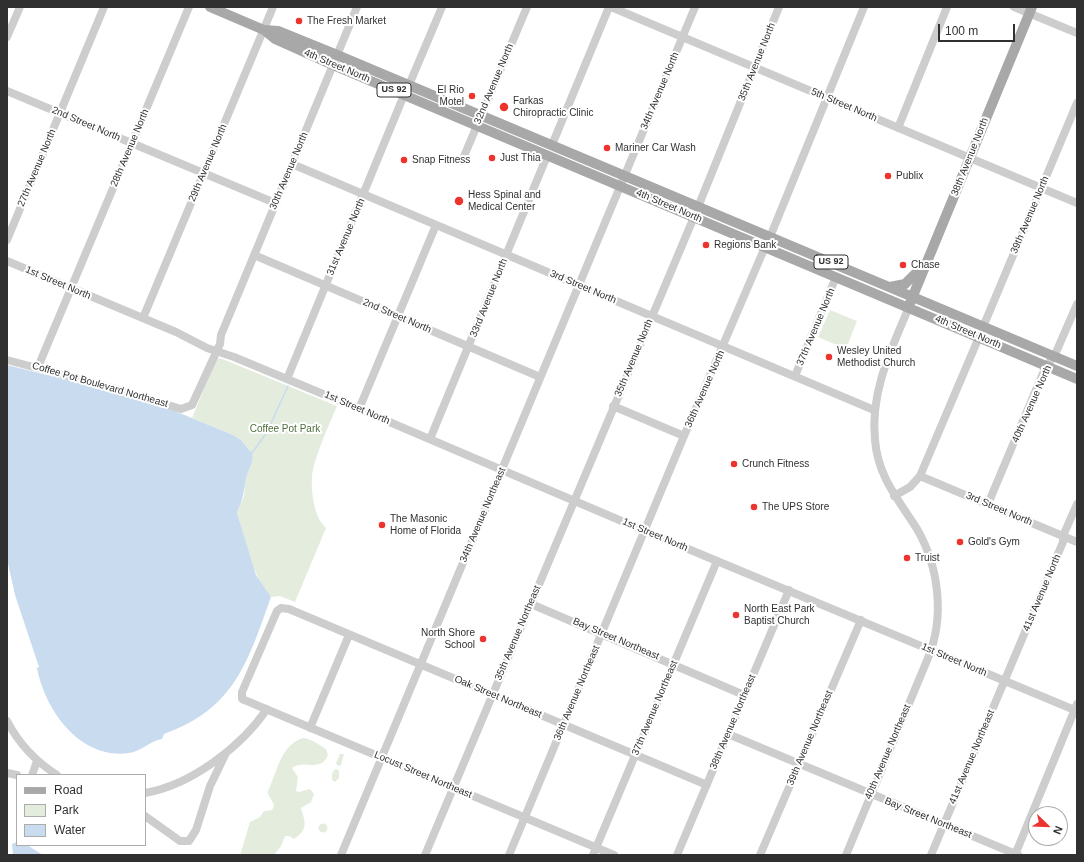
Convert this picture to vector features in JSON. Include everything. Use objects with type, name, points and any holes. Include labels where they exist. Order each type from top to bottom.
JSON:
[{"type":"main road","name":"4th Street North","points":[[210,7],[264,30],[275,38],[333,65],[1077,378]]},
{"type":"main road","name":"38th Avenue North","points":[[909,307],[1031,10]]},
{"type":"main road","name":"4th Street North","points":[[264,30],[278,31],[446,100],[1077,366]]},
{"type":"main road","points":[[404,95],[412,92],[437,102],[446,100]]},
{"type":"main road","points":[[513,141],[523,139],[546,148],[552,145]]},
{"type":"main road","points":[[694,217],[701,214],[756,237],[764,239],[770,237]]},
{"type":"main road","points":[[795,260],[801,257],[834,271],[841,266]]},
{"type":"main road","points":[[889,287],[905,284],[928,261]]},
{"type":"main road","points":[[979,337],[985,335],[1009,343],[1023,343]]},
{"type":"street","points":[[7,37],[20,7]]},
{"type":"street","name":"27th Avenue North","points":[[7,240],[104,7]]},
{"type":"street","name":"28th Avenue North","points":[[38,367],[189,7]]},
{"type":"street","name":"29th Avenue North","points":[[143,318],[273,7]]},
{"type":"street","name":"30th Avenue North","points":[[215,349],[357,7]]},
{"type":"street","points":[[409,85],[442,7]]},
{"type":"street","name":"32nd Avenue North","points":[[462,161],[527,7]]},
{"type":"street","points":[[552,145],[610,7]]},
{"type":"street","name":"5th Street North","points":[[610,7],[1077,203]]},
{"type":"street","name":"34th Avenue North","points":[[625,176],[695,7]]},
{"type":"street","name":"35th Avenue North","points":[[698,207],[779,7]]},
{"type":"street","points":[[770,237],[864,7]]},
{"type":"street","points":[[898,128],[947,7]]},
{"type":"street","points":[[1014,7],[1031,10],[1077,34]]},
{"type":"street","name":"2nd Street North","points":[[7,91],[276,203]]},
{"type":"street","name":"31st Avenue North","points":[[287,379],[404,95]]},
{"type":"street","name":"39th Avenue North","points":[[984,327],[1077,103]]},
{"type":"street","name":"33rd Avenue North","points":[[430,439],[547,156]]},
{"type":"street","name":"3rd Street North","points":[[292,164],[874,410]]},
{"type":"street","name":"34th Avenue Northeast","points":[[340,855],[625,176]]},
{"type":"street","name":"35th Avenue North","points":[[574,500],[694,217]]},
{"type":"street","points":[[359,409],[436,225]]},
{"type":"street","name":"36th Avenue North","points":[[645,531],[765,247]]},
{"type":"street","name":"2nd Street North","points":[[254,255],[540,377]]},
{"type":"street","name":"1st Street North","points":[[7,262],[359,409],[645,531],[1005,681],[1076,708]]},
{"type":"street","name":"37th Avenue North","points":[[795,376],[836,277]]},
{"type":"street","name":"40th Avenue North","points":[[988,504],[1046,366],[1054,356],[1077,304]]},
{"type":"street","points":[[909,307],[881,377],[874,410],[873,423],[876,452],[884,475],[894,496],[917,529],[927,548],[933,567],[937,602],[936,629],[931,650]]},
{"type":"street","points":[[894,496],[910,487],[920,476],[979,337]]},
{"type":"street","name":"Coffee Pot Boulevard Northeast","points":[[7,360],[38,367],[181,408],[187,408],[192,405],[215,349]]},
{"type":"street","points":[[613,406],[684,436]]},
{"type":"street","name":"3rd Street North","points":[[920,476],[1077,542]]},
{"type":"street","name":"35th Avenue Northeast","points":[[425,855],[574,500]]},
{"type":"street","name":"41st Avenue North","points":[[1005,681],[1063,542],[1063,536],[1077,504]]},
{"type":"street","name":"36th Avenue Northeast","points":[[509,855],[645,531]]},
{"type":"street","name":"37th Avenue Northeast","points":[[594,851],[717,561]]},
{"type":"street","name":"38th Avenue Northeast","points":[[677,855],[788,590]]},
{"type":"street","name":"Bay Street Northeast","points":[[531,604],[602,633],[744,695]]},
{"type":"street","name":"Oak Street Northeast","points":[[244,688],[278,610],[280,608],[289,609],[706,785]]},
{"type":"street","name":"39th Avenue Northeast","points":[[760,855],[860,620]]},
{"type":"street","points":[[310,728],[349,635]]},
{"type":"street","name":"40th Avenue Northeast","points":[[846,855],[931,650]]},
{"type":"street","name":"41st Avenue Northeast","points":[[931,855],[1005,681]]},
{"type":"street","name":"Locust Street Northeast","points":[[244,688],[241,696],[242,699],[524,818],[594,851],[614,855]]},
{"type":"street","points":[[1016,855],[1076,708]]},
{"type":"street","points":[[146,793],[174,784],[225,754],[246,736],[267,709]]},
{"type":"street","points":[[7,721],[19,742],[37,761],[56,774]]},
{"type":"street","name":"Bay Street Northeast","points":[[728,734],[1016,855]]},
{"type":"street","points":[[146,817],[180,841],[189,841],[196,830],[210,786],[225,754]]},
{"type":"street","points":[[32,774],[37,761]]},
{"type":"green space","points":[[830,310],[857,321],[846,349],[818,337]]},
{"type":"green space","name":"Coffee Pot Park","points":[[220,358],[337,406],[319,451],[312,476],[314,504],[319,518],[326,528],[295,602],[280,596],[271,597],[264,588],[254,568],[246,546],[237,513],[244,496],[246,477],[251,464],[250,450],[241,440],[233,435],[192,418],[216,360]]},
{"type":"green space","points":[[303,738],[311,740],[326,749],[328,755],[325,760],[317,765],[302,765],[292,768],[298,777],[296,791],[299,792],[310,789],[314,794],[311,802],[301,808],[305,825],[302,832],[294,839],[289,836],[285,836],[281,846],[274,855],[240,855],[250,822],[260,817],[263,812],[273,809],[274,805],[268,791],[280,760],[289,747]]},
{"type":"green space","points":[[340,754],[344,754],[341,765],[338,766],[336,763]]},
{"type":"green space","points":[[337,769],[339,771],[339,778],[335,782],[332,780],[332,774],[334,770]]},
{"type":"green space","points":[[321,824],[325,824],[327,828],[325,832],[321,832],[319,830],[319,826]]},
{"type":"water","points":[[7,365],[115,392],[165,407],[233,435],[241,440],[252,453],[252,463],[246,478],[241,504],[237,513],[256,575],[271,597],[255,642],[236,680],[223,697],[207,711],[188,724],[164,734],[162,739],[134,752],[111,753],[95,749],[80,740],[68,729],[57,715],[41,684],[37,668],[39,667],[15,595],[7,559]]},
{"type":"water","points":[[16,842],[16,846],[29,846],[43,855],[13,855],[12,844]]},
{"type":"waterway","points":[[252,453],[267,432],[288,386]]},
{"type":"place","name":"The Fresh Market","points":[[299,21]]},
{"type":"place","name":"El Rio Motel","points":[[472,96]]},
{"type":"place","name":"Farkas Chiropractic Clinic","points":[[504,107]]},
{"type":"place","name":"Mariner Car Wash","points":[[607,148]]},
{"type":"place","name":"Just Thia","points":[[492,158]]},
{"type":"place","name":"Snap Fitness","points":[[404,160]]},
{"type":"place","name":"Publix","points":[[888,176]]},
{"type":"place","name":"Hess Spinal and Medical Center","points":[[459,201]]},
{"type":"place","name":"Regions Bank","points":[[706,245]]},
{"type":"place","name":"Chase","points":[[903,265]]},
{"type":"place","name":"Wesley United Methodist Church","points":[[829,357]]},
{"type":"place","name":"Crunch Fitness","points":[[734,464]]},
{"type":"place","name":"The UPS Store","points":[[754,507]]},
{"type":"place","name":"The Masonic Home of Florida","points":[[382,525]]},
{"type":"place","name":"Gold's Gym","points":[[960,542]]},
{"type":"place","name":"Truist","points":[[907,558]]},
{"type":"place","name":"North East Park Baptist Church","points":[[736,615]]},
{"type":"place","name":"North Shore School","points":[[483,639]]}]
